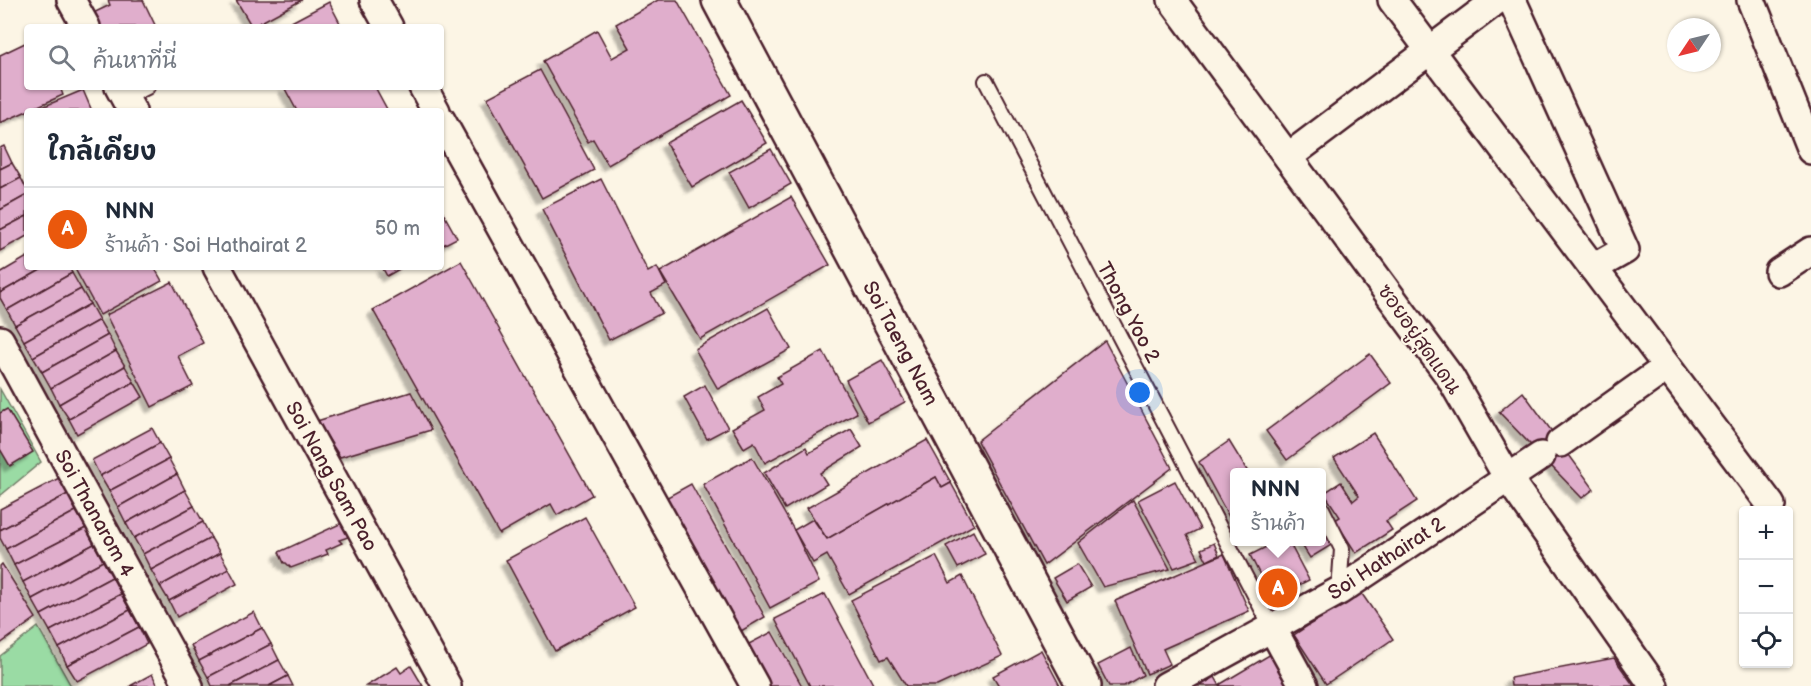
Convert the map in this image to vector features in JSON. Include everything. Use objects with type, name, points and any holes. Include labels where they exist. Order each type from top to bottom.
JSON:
[{"type":"street","points":[[71,0],[84,24]]},
{"type":"street","points":[[375,0],[387,24]]},
{"type":"street","name":"Soi Taeng Nam","points":[[719,0],[1084,686]]},
{"type":"street","name":"ซอยอยู่สุดแดน","points":[[1173,0],[1450,377],[1508,478],[1654,686]]},
{"type":"street","points":[[1392,0],[1771,505]]},
{"type":"street","points":[[1288,157],[1497,0]]},
{"type":"street","points":[[1512,0],[1625,250],[1593,268]]},
{"type":"street","points":[[1751,0],[1811,150]]},
{"type":"street","points":[[425,90],[434,108]]},
{"type":"street","points":[[444,125],[755,686]]},
{"type":"street","points":[[1779,272],[1811,251]]},
{"type":"street","name":"Soi Nang Sam Pao","points":[[219,270],[447,686]]},
{"type":"street","name":"Soi Thanarom 4","points":[[0,339],[189,686]]},
{"type":"street","name":"Soi Hathairat 2","points":[[1166,686],[1271,626],[1339,591],[1551,449],[1667,367]]},
{"type":"street","points":[[1271,626],[1304,686]]},
{"type":"lane","name":"Thong Yoo 2","points":[[986,81],[1271,626]]},
{"type":"lane","points":[[1326,517],[1342,549],[1339,591]]},
{"type":"green space","points":[[0,389],[41,462],[0,496]]},
{"type":"green space","points":[[38,627],[71,686],[0,686],[0,656]]},
{"type":"building","points":[[108,0],[143,0],[155,24],[96,24],[91,14],[110,5]]},
{"type":"building","points":[[236,0],[302,0],[258,24],[250,24]]},
{"type":"building","points":[[658,0],[677,0],[731,95],[608,165],[593,139],[588,142],[543,61],[597,30],[612,58],[630,48],[616,24]]},
{"type":"building","points":[[329,2],[340,24],[288,24]]},
{"type":"building","points":[[24,43],[24,90],[61,90],[63,95],[34,108],[24,108],[24,112],[0,123],[0,55]]},
{"type":"building","points":[[540,70],[594,170],[542,198],[487,98]]},
{"type":"building","points":[[83,90],[91,108],[40,108]]},
{"type":"building","points":[[286,90],[377,90],[386,108],[295,108]]},
{"type":"building","points":[[741,100],[767,143],[692,187],[666,143]]},
{"type":"building","points":[[4,146],[12,163],[0,169],[0,148]]},
{"type":"building","points":[[771,149],[791,184],[749,208],[729,172]]},
{"type":"building","points":[[12,163],[21,178],[0,189],[0,169]]},
{"type":"building","points":[[21,178],[24,184],[24,197],[0,210],[0,189]]},
{"type":"building","points":[[601,179],[648,272],[657,267],[666,285],[651,293],[662,313],[609,340],[542,209]]},
{"type":"building","points":[[24,197],[24,218],[0,230],[0,210]]},
{"type":"building","points":[[791,197],[830,265],[700,339],[660,272]]},
{"type":"building","points":[[444,214],[457,238],[444,244]]},
{"type":"building","points":[[24,218],[24,238],[0,251],[0,230]]},
{"type":"building","points":[[24,259],[24,270],[41,270],[0,293],[0,273]]},
{"type":"building","points":[[461,261],[592,495],[557,515],[551,504],[499,534],[373,310]]},
{"type":"building","points":[[41,270],[70,270],[72,273],[7,310],[0,298],[0,293]]},
{"type":"building","points":[[76,270],[156,270],[162,281],[100,315]]},
{"type":"building","points":[[384,270],[398,270],[387,276]]},
{"type":"building","points":[[72,273],[81,289],[15,325],[7,310]]},
{"type":"building","points":[[172,282],[203,343],[178,356],[193,386],[152,407],[106,315]]},
{"type":"building","points":[[81,289],[90,304],[24,341],[15,325]]},
{"type":"building","points":[[90,304],[99,320],[33,357],[24,341]]},
{"type":"building","points":[[768,308],[791,349],[718,389],[695,349]]},
{"type":"building","points":[[99,320],[108,335],[42,372],[33,357]]},
{"type":"building","points":[[108,335],[116,351],[51,388],[42,372]]},
{"type":"building","points":[[1105,341],[1172,468],[1044,565],[977,441]]},
{"type":"building","points":[[116,351],[125,366],[59,404],[51,388]]},
{"type":"building","points":[[823,351],[857,413],[765,463],[754,442],[744,448],[732,428],[765,410],[758,397],[781,384],[777,377]]},
{"type":"building","points":[[1370,354],[1391,383],[1287,460],[1266,431]]},
{"type":"building","points":[[882,360],[905,402],[868,422],[846,380]]},
{"type":"building","points":[[125,366],[134,382],[69,419],[59,404]]},
{"type":"building","points":[[134,382],[143,397],[77,434],[69,419]]},
{"type":"building","points":[[705,385],[728,428],[707,439],[684,397]]},
{"type":"building","points":[[411,392],[431,430],[340,457],[317,421]]},
{"type":"building","points":[[1523,392],[1594,489],[1582,498],[1499,412]]},
{"type":"building","points":[[7,409],[33,452],[10,466],[0,449],[0,413]]},
{"type":"building","points":[[152,428],[160,443],[100,476],[92,460]]},
{"type":"building","points":[[851,429],[862,447],[820,473],[827,484],[785,509],[764,473],[806,447],[809,453]]},
{"type":"building","points":[[1373,433],[1417,501],[1386,521],[1392,530],[1356,553],[1335,520],[1340,517],[1326,496],[1326,492],[1341,482],[1353,501],[1359,496],[1334,458]]},
{"type":"building","points":[[927,440],[951,483],[942,488],[936,477],[827,539],[807,508]]},
{"type":"building","points":[[1229,441],[1246,468],[1230,468],[1230,519],[1199,462]]},
{"type":"building","points":[[160,443],[169,459],[109,491],[100,476]]},
{"type":"building","points":[[752,457],[794,530],[819,582],[770,608],[703,484]]},
{"type":"building","points":[[169,459],[177,474],[118,507],[109,491]]},
{"type":"building","points":[[177,474],[185,490],[126,523],[118,507]]},
{"type":"building","points":[[936,477],[942,488],[951,483],[974,525],[849,594],[827,555],[813,563],[794,530],[813,519],[827,539]]},
{"type":"building","points":[[59,478],[68,494],[0,530],[0,509]]},
{"type":"building","points":[[1175,481],[1200,529],[1187,535],[1199,559],[1174,568],[1138,500]]},
{"type":"building","points":[[691,484],[765,617],[736,634],[662,500]]},
{"type":"building","points":[[185,490],[194,506],[134,538],[126,523]]},
{"type":"building","points":[[68,494],[76,511],[6,549],[0,538],[0,530]]},
{"type":"building","points":[[1133,500],[1170,569],[1103,587],[1078,543]]},
{"type":"building","points":[[194,506],[203,522],[143,554],[134,538]]},
{"type":"building","points":[[76,511],[86,528],[14,565],[6,549]]},
{"type":"building","points":[[585,517],[635,607],[555,651],[506,560]]},
{"type":"building","points":[[203,522],[211,538],[151,570],[143,554]]},
{"type":"building","points":[[344,522],[351,536],[339,540],[342,543],[326,550],[328,554],[291,568],[284,563],[279,552]]},
{"type":"building","points":[[86,528],[94,544],[23,582],[14,565]]},
{"type":"building","points":[[973,531],[985,554],[958,568],[946,546]]},
{"type":"building","points":[[1326,531],[1333,544],[1310,558],[1302,546],[1326,546]]},
{"type":"building","points":[[211,538],[220,553],[160,586],[151,570]]},
{"type":"building","points":[[1214,543],[1219,555],[1207,561],[1201,549]]},
{"type":"building","points":[[94,544],[103,561],[32,599],[23,582]]},
{"type":"building","points":[[1268,546],[1291,546],[1309,580],[1272,599],[1250,555]]},
{"type":"building","points":[[220,553],[229,569],[169,601],[160,586]]},
{"type":"building","points":[[1224,554],[1249,611],[1163,649],[1170,664],[1147,674],[1115,601]]},
{"type":"building","points":[[936,556],[950,583],[962,576],[1002,656],[937,686],[906,686],[888,657],[881,660],[851,600]]},
{"type":"building","points":[[103,561],[112,577],[41,615],[32,599]]},
{"type":"building","points":[[2,564],[36,618],[0,644],[0,566]]},
{"type":"building","points":[[1077,564],[1091,587],[1067,601],[1053,578]]},
{"type":"building","points":[[229,569],[237,584],[177,617],[169,601]]},
{"type":"building","points":[[112,577],[121,594],[50,631],[41,615]]},
{"type":"building","points":[[1360,591],[1393,639],[1326,684],[1294,635]]},
{"type":"building","points":[[121,594],[130,610],[59,648],[50,631]]},
{"type":"building","points":[[825,594],[874,686],[810,686],[775,619]]},
{"type":"building","points":[[130,610],[139,627],[67,665],[59,648]]},
{"type":"building","points":[[254,612],[262,628],[199,661],[191,645]]},
{"type":"building","points":[[139,627],[147,644],[77,681],[67,665]]},
{"type":"building","points":[[262,628],[271,644],[208,677],[199,661]]},
{"type":"building","points":[[772,632],[802,686],[762,686],[741,648]]},
{"type":"building","points":[[271,644],[279,660],[230,686],[212,686],[208,677]]},
{"type":"building","points":[[1131,648],[1143,675],[1124,686],[1109,686],[1098,665]]},
{"type":"building","points":[[1041,650],[1060,686],[999,686],[993,676]]},
{"type":"building","points":[[1271,654],[1290,686],[1219,685]]},
{"type":"building","points":[[1614,658],[1634,686],[1511,686],[1510,678]]},
{"type":"building","points":[[279,660],[288,676],[269,686],[230,686]]},
{"type":"building","points":[[411,666],[423,686],[366,686],[397,667],[401,673]]},
{"type":"building","points":[[152,674],[158,686],[130,686]]},
{"type":"building","points":[[288,676],[293,686],[269,686]]},
{"type":"building","points":[[1215,677],[1220,686],[1200,686]]},
{"type":"place","name":"NNN","points":[[1278,588]]}]
